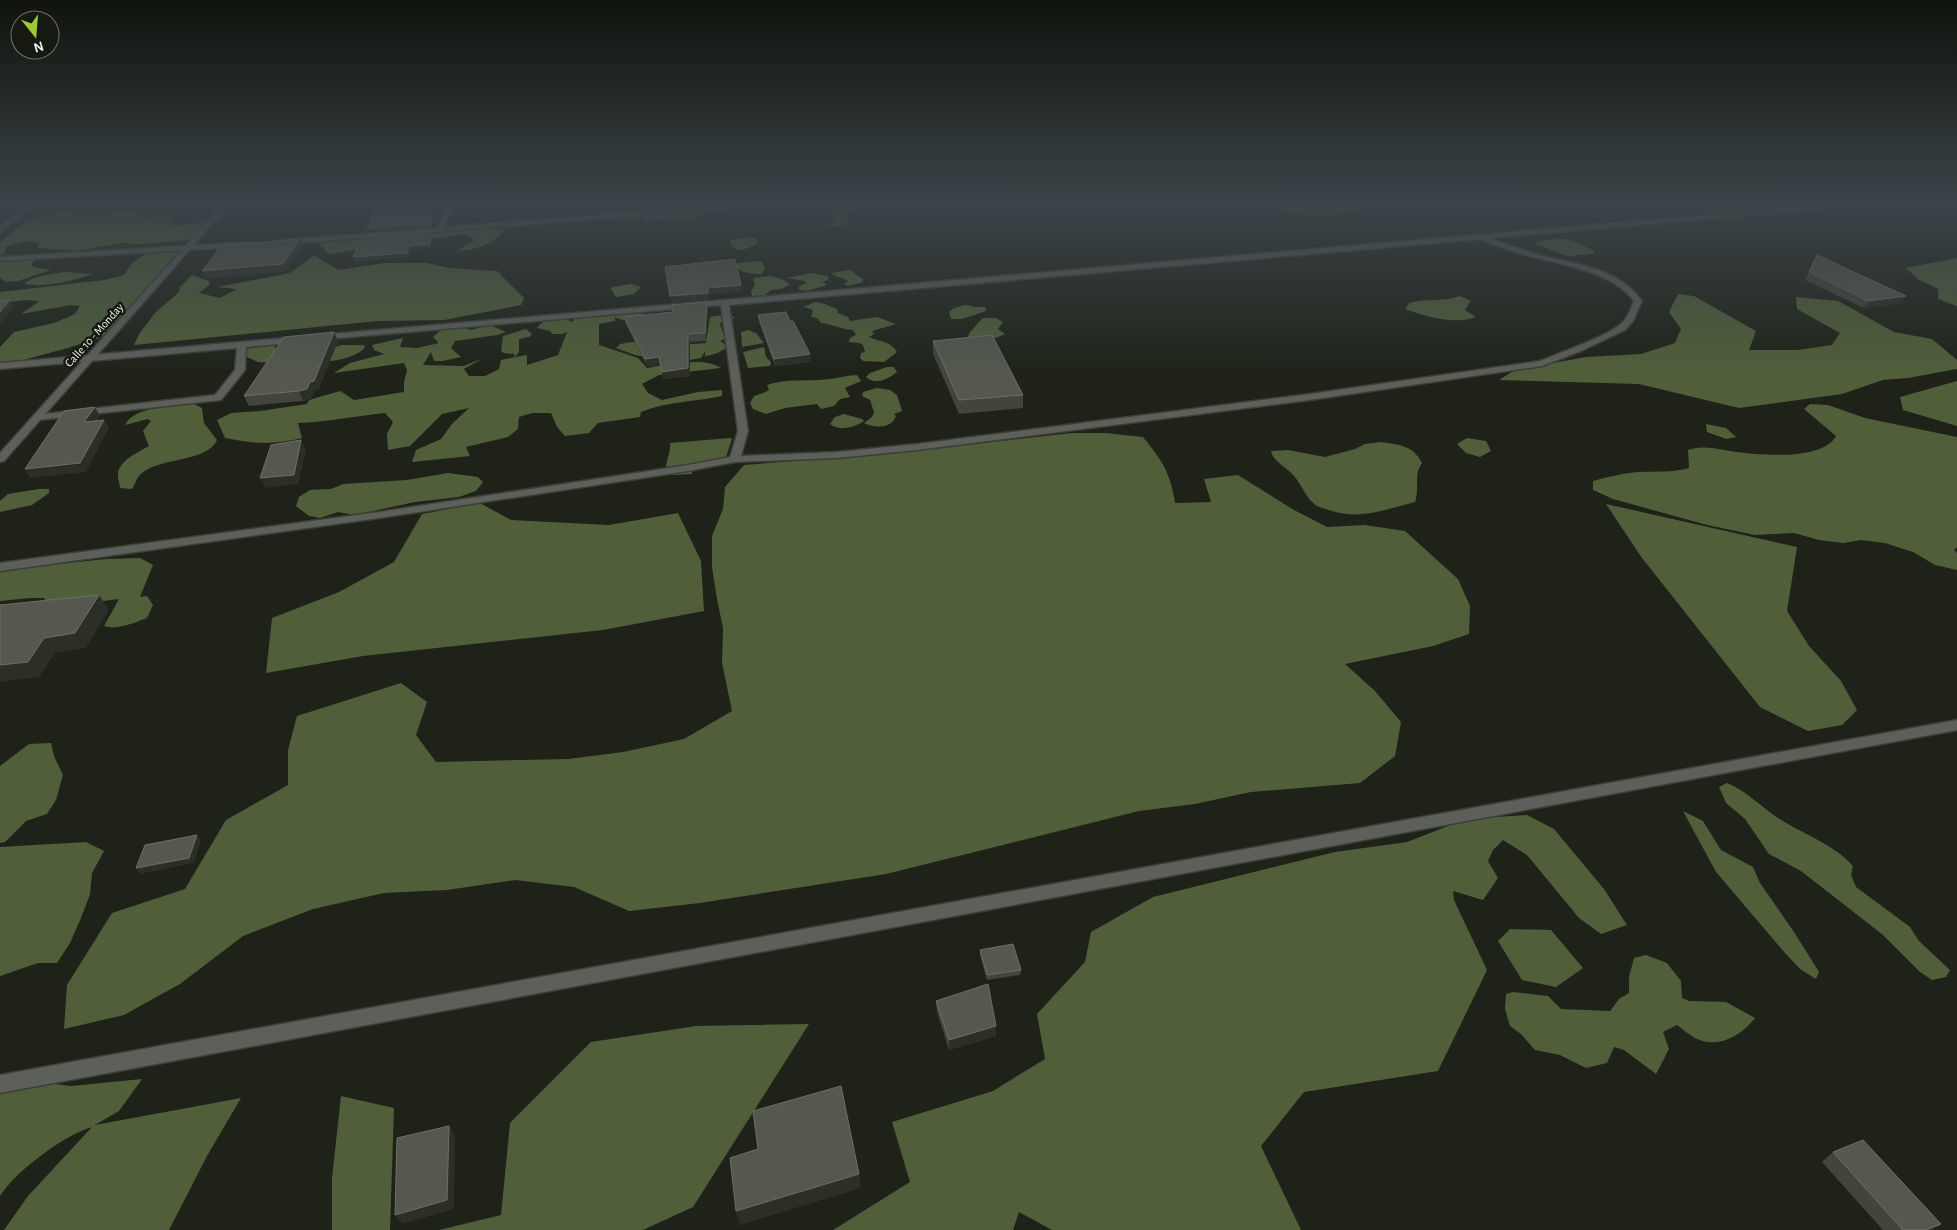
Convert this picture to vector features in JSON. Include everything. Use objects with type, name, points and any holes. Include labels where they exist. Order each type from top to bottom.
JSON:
[{"type":"street","name":"Calle 10 - Monday","points":[[0,459],[177,261]]},
{"type":"street","points":[[0,366],[1206,261]]},
{"type":"street","points":[[0,567],[388,514],[688,468],[735,459],[837,455],[917,447],[1310,397],[1542,363],[1622,328],[1629,321],[1638,301],[1634,294],[1609,278],[1587,268],[1557,261]]},
{"type":"street","points":[[725,304],[743,431],[735,459]]},
{"type":"street","points":[[38,416],[218,398],[240,370],[242,345]]},
{"type":"street","points":[[0,1084],[1957,725]]},
{"type":"green space","points":[[34,261],[31,265],[51,270],[18,281],[6,282],[0,278],[0,262]]},
{"type":"green space","points":[[135,261],[170,261],[167,269],[131,307],[119,325],[105,336],[12,363],[0,363],[0,347],[14,332],[54,323],[75,314],[80,306],[71,305],[21,314],[40,301],[23,300],[0,304],[0,292],[104,280],[124,275]]},
{"type":"green space","points":[[305,261],[324,261],[338,270],[385,263],[427,263],[449,268],[497,271],[524,298],[521,305],[444,320],[377,321],[134,345],[139,334],[155,313],[179,292],[180,287],[192,275],[209,281],[209,285],[199,293],[220,298],[237,289],[217,287],[290,273]]},
{"type":"green space","points":[[760,261],[765,268],[762,274],[743,272],[735,266],[739,263]]},
{"type":"green space","points":[[1940,261],[1957,261],[1957,306],[1938,299],[1938,289],[1918,279],[1906,268]]},
{"type":"green space","points":[[850,270],[863,279],[863,282],[848,286],[844,284],[848,281],[831,273]]},
{"type":"green space","points":[[65,272],[92,274],[59,283],[42,285],[24,284],[38,277]]},
{"type":"green space","points":[[811,273],[827,276],[829,279],[823,282],[827,285],[807,291],[799,290],[799,286],[806,283],[805,281],[787,278]]},
{"type":"green space","points":[[771,276],[784,280],[790,285],[781,289],[771,290],[765,295],[752,296],[751,292],[755,285],[753,278]]},
{"type":"green space","points":[[631,284],[641,287],[634,294],[616,297],[611,289],[612,287]]},
{"type":"green space","points":[[1678,294],[1694,296],[1756,331],[1749,350],[1797,350],[1832,345],[1840,333],[1797,309],[1796,297],[1838,301],[1894,332],[1932,339],[1957,360],[1957,369],[1908,378],[1883,380],[1842,394],[1739,408],[1639,384],[1499,380],[1515,370],[1586,357],[1641,354],[1675,343],[1681,329],[1669,312]]},
{"type":"green space","points":[[1460,296],[1471,301],[1465,310],[1476,317],[1450,320],[1422,315],[1405,309],[1409,303]]},
{"type":"green space","points":[[815,302],[837,309],[838,313],[848,317],[850,321],[877,317],[896,324],[872,331],[874,334],[869,337],[892,346],[897,352],[884,362],[863,361],[860,358],[861,353],[865,352],[863,345],[849,342],[850,338],[856,335],[853,330],[821,323],[817,318],[811,317],[813,310],[804,307]]},
{"type":"green space","points":[[964,305],[985,307],[986,311],[962,319],[951,319],[949,312],[954,308]]},
{"type":"green space","points":[[634,307],[646,309],[645,313],[630,319],[622,320],[615,317],[615,321],[599,324],[599,345],[638,358],[647,368],[695,362],[714,364],[721,368],[659,375],[642,384],[648,393],[662,400],[698,392],[722,390],[722,396],[651,408],[641,412],[640,417],[598,423],[589,433],[565,436],[557,427],[551,413],[532,413],[519,417],[518,429],[508,437],[466,447],[470,456],[412,462],[416,450],[441,439],[452,424],[469,408],[442,414],[410,446],[388,450],[387,434],[393,422],[385,413],[298,423],[302,438],[273,443],[246,442],[225,438],[217,420],[231,413],[307,404],[309,400],[340,391],[354,400],[404,392],[407,370],[404,363],[334,373],[350,363],[384,354],[374,350],[372,345],[403,338],[400,347],[417,348],[439,343],[433,337],[442,329],[463,327],[470,330],[490,325],[506,332],[455,341],[451,348],[461,357],[434,361],[431,352],[423,365],[464,366],[483,358],[464,369],[469,376],[485,376],[499,369],[501,360],[527,355],[527,365],[558,355],[567,332],[552,334],[550,331],[537,328],[540,324],[549,320],[558,318],[572,322],[577,315],[600,313],[603,317],[615,315],[617,311]]},
{"type":"green space","points":[[730,314],[735,318],[720,324],[725,339],[720,341],[728,346],[720,352],[711,355],[705,356],[705,351],[701,358],[678,362],[635,355],[616,348],[620,344],[631,342],[706,343],[710,317]]},
{"type":"green space","points":[[983,318],[996,318],[1003,322],[998,329],[1005,334],[986,342],[967,343],[969,333]]},
{"type":"green space","points":[[526,329],[532,334],[529,337],[519,339],[519,352],[515,357],[514,354],[501,351],[503,336]]},
{"type":"green space","points":[[748,330],[756,333],[764,343],[742,347],[741,332]]},
{"type":"green space","points":[[274,345],[276,349],[273,363],[258,362],[247,357],[246,353],[236,354],[239,350]]},
{"type":"green space","points":[[342,345],[364,345],[365,348],[349,357],[317,363],[331,348]]},
{"type":"green space","points":[[764,347],[766,357],[771,362],[770,366],[748,368],[743,352]]},
{"type":"green space","points":[[887,367],[894,367],[897,372],[886,379],[878,381],[870,380],[866,377],[870,373]]},
{"type":"green space","points":[[857,375],[861,381],[845,388],[850,397],[840,399],[834,406],[821,409],[817,404],[785,408],[766,414],[753,409],[750,403],[754,396],[769,389],[767,385]]},
{"type":"green space","points":[[1957,381],[1957,426],[1903,410],[1900,397]]},
{"type":"green space","points":[[877,388],[890,390],[897,395],[902,411],[894,414],[896,416],[891,423],[882,426],[864,423],[872,417],[874,412],[870,400],[862,396],[863,392]]},
{"type":"green space","points":[[192,403],[202,408],[204,423],[217,440],[203,453],[147,469],[139,477],[132,489],[120,488],[118,476],[121,466],[129,458],[149,446],[143,431],[151,421],[148,419],[125,425],[130,419],[137,414],[155,408]]},
{"type":"green space","points":[[1810,404],[1828,405],[1865,418],[1957,437],[1957,547],[1954,550],[1957,553],[1957,570],[1935,565],[1913,552],[1885,543],[1861,540],[1843,543],[1819,540],[1794,533],[1755,535],[1707,525],[1613,499],[1593,490],[1593,481],[1610,477],[1689,468],[1688,450],[1694,448],[1706,447],[1776,455],[1805,453],[1818,449],[1829,444],[1836,436],[1804,409]]},
{"type":"green space","points":[[844,414],[864,421],[852,427],[843,428],[830,424],[835,417]]},
{"type":"green space","points":[[1706,424],[1726,428],[1736,437],[1726,439],[1707,432]]},
{"type":"green space","points":[[1072,433],[1105,433],[1143,437],[1165,468],[1175,503],[1211,502],[1204,479],[1238,475],[1294,510],[1327,527],[1364,525],[1405,531],[1458,579],[1470,606],[1469,634],[1433,646],[1345,664],[1375,691],[1401,722],[1395,756],[1360,783],[1251,792],[1195,804],[1139,811],[886,874],[700,903],[629,911],[574,887],[515,880],[447,890],[384,893],[313,909],[243,936],[180,984],[124,1015],[64,1029],[67,985],[112,913],[185,889],[226,820],[288,785],[288,750],[297,716],[401,683],[427,702],[416,735],[436,762],[568,759],[623,752],[684,739],[732,711],[722,663],[723,628],[712,567],[712,536],[723,509],[725,487],[744,465],[886,454]]},
{"type":"green space","points":[[1467,438],[1486,441],[1491,451],[1480,457],[1466,453],[1457,444]]},
{"type":"green space","points":[[732,439],[726,457],[713,462],[704,462],[692,474],[672,475],[666,467],[670,443]]},
{"type":"green space","points":[[1381,442],[1410,449],[1422,463],[1417,477],[1415,502],[1364,514],[1343,513],[1317,506],[1310,500],[1294,476],[1274,458],[1271,451],[1288,450],[1325,457],[1355,449],[1365,444]]},
{"type":"green space","points":[[448,473],[478,477],[483,482],[476,491],[459,497],[415,502],[354,515],[338,512],[320,518],[309,516],[296,506],[299,497],[310,490],[331,489],[343,484],[407,480]]},
{"type":"green space","points":[[49,489],[49,493],[32,505],[0,512],[0,501],[8,494]]},
{"type":"green space","points":[[480,503],[511,520],[609,525],[678,513],[701,561],[704,611],[603,630],[363,656],[266,673],[272,618],[339,592],[394,562],[422,514]]},
{"type":"green space","points":[[1606,504],[1797,547],[1787,611],[1809,646],[1841,681],[1857,710],[1842,725],[1808,731],[1760,707],[1642,558]]},
{"type":"green space","points":[[140,558],[153,565],[140,597],[147,596],[153,605],[147,618],[131,624],[120,627],[104,626],[119,599],[65,606],[46,603],[44,598],[0,601],[0,570],[106,559]]},
{"type":"green space","points":[[51,743],[54,756],[63,775],[56,800],[47,814],[26,821],[5,842],[0,843],[0,766],[29,744]]},
{"type":"green space","points":[[1727,783],[1748,795],[1787,824],[1846,859],[1853,866],[1851,875],[1856,887],[1910,927],[1919,941],[1950,970],[1946,977],[1932,980],[1920,972],[1883,935],[1801,871],[1769,854],[1745,819],[1726,803],[1719,787]]},
{"type":"green space","points":[[1683,811],[1703,821],[1721,850],[1753,867],[1760,883],[1819,972],[1816,979],[1800,969],[1785,953],[1716,872]]},
{"type":"green space","points":[[1527,815],[1554,829],[1604,889],[1627,925],[1601,934],[1579,918],[1527,855],[1503,840],[1493,850],[1488,861],[1498,878],[1483,900],[1453,891],[1454,900],[1487,970],[1438,1071],[1304,1092],[1261,1146],[1301,1230],[1052,1230],[1019,1212],[1013,1230],[833,1230],[910,1182],[892,1122],[993,1091],[1045,1059],[1037,1014],[1085,962],[1091,932],[1153,897],[1335,852],[1407,842],[1466,819]]},
{"type":"green space","points":[[86,842],[104,851],[92,873],[90,894],[70,943],[57,963],[38,963],[0,976],[0,847]]},
{"type":"green space","points":[[1510,929],[1551,930],[1583,968],[1556,987],[1522,980],[1498,941]]},
{"type":"green space","points":[[1646,955],[1667,963],[1681,981],[1682,998],[1689,1001],[1726,1002],[1755,1018],[1737,1035],[1722,1041],[1705,1042],[1697,1039],[1677,1025],[1663,1032],[1669,1049],[1656,1074],[1624,1050],[1614,1047],[1607,1063],[1586,1068],[1560,1055],[1535,1050],[1521,1034],[1510,1026],[1505,1009],[1506,994],[1513,992],[1548,996],[1561,1009],[1610,1011],[1619,999],[1629,993],[1629,977],[1634,958]]},
{"type":"green space","points":[[809,1024],[693,1207],[643,1230],[439,1230],[501,1215],[510,1123],[591,1042],[696,1026]]},
{"type":"green space","points":[[142,1079],[119,1111],[95,1125],[241,1098],[207,1156],[169,1230],[4,1230],[28,1196],[92,1127],[68,1138],[42,1155],[17,1176],[0,1196],[0,1094],[6,1090],[39,1082],[71,1086]]},
{"type":"green space","points":[[341,1096],[394,1108],[390,1230],[332,1230],[332,1178]]},
{"type":"building","points":[[209,261],[285,261],[283,264],[202,271]]},
{"type":"building","points":[[714,261],[736,261],[741,285],[708,288],[708,293],[670,296],[665,267]]},
{"type":"building","points":[[1814,261],[1831,261],[1906,296],[1868,301],[1809,272]]},
{"type":"building","points":[[10,300],[0,312],[0,301]]},
{"type":"building","points":[[707,302],[705,333],[688,334],[688,368],[662,372],[659,357],[645,359],[624,317],[673,312],[672,305]]},
{"type":"building","points":[[786,312],[790,321],[793,321],[810,354],[774,359],[758,315]]},
{"type":"building","points":[[334,332],[314,381],[310,382],[307,389],[244,396],[284,337]]},
{"type":"building","points":[[992,335],[1023,395],[959,400],[933,341]]},
{"type":"building","points":[[95,407],[84,422],[104,420],[80,463],[25,469],[64,411]]},
{"type":"building","points":[[301,440],[294,475],[260,478],[271,445]]},
{"type":"building","points":[[99,595],[75,633],[44,638],[28,662],[0,665],[0,605]]},
{"type":"building","points":[[197,835],[189,858],[136,868],[145,845]]},
{"type":"building","points":[[1013,944],[1021,970],[987,975],[980,950]]},
{"type":"building","points":[[988,984],[996,1026],[949,1040],[936,1001]]},
{"type":"building","points":[[841,1086],[859,1174],[736,1211],[730,1158],[758,1149],[753,1111]]},
{"type":"building","points":[[449,1126],[447,1200],[395,1215],[397,1138]]},
{"type":"building","points":[[1863,1140],[1941,1224],[1926,1230],[1903,1230],[1833,1152]]}]
